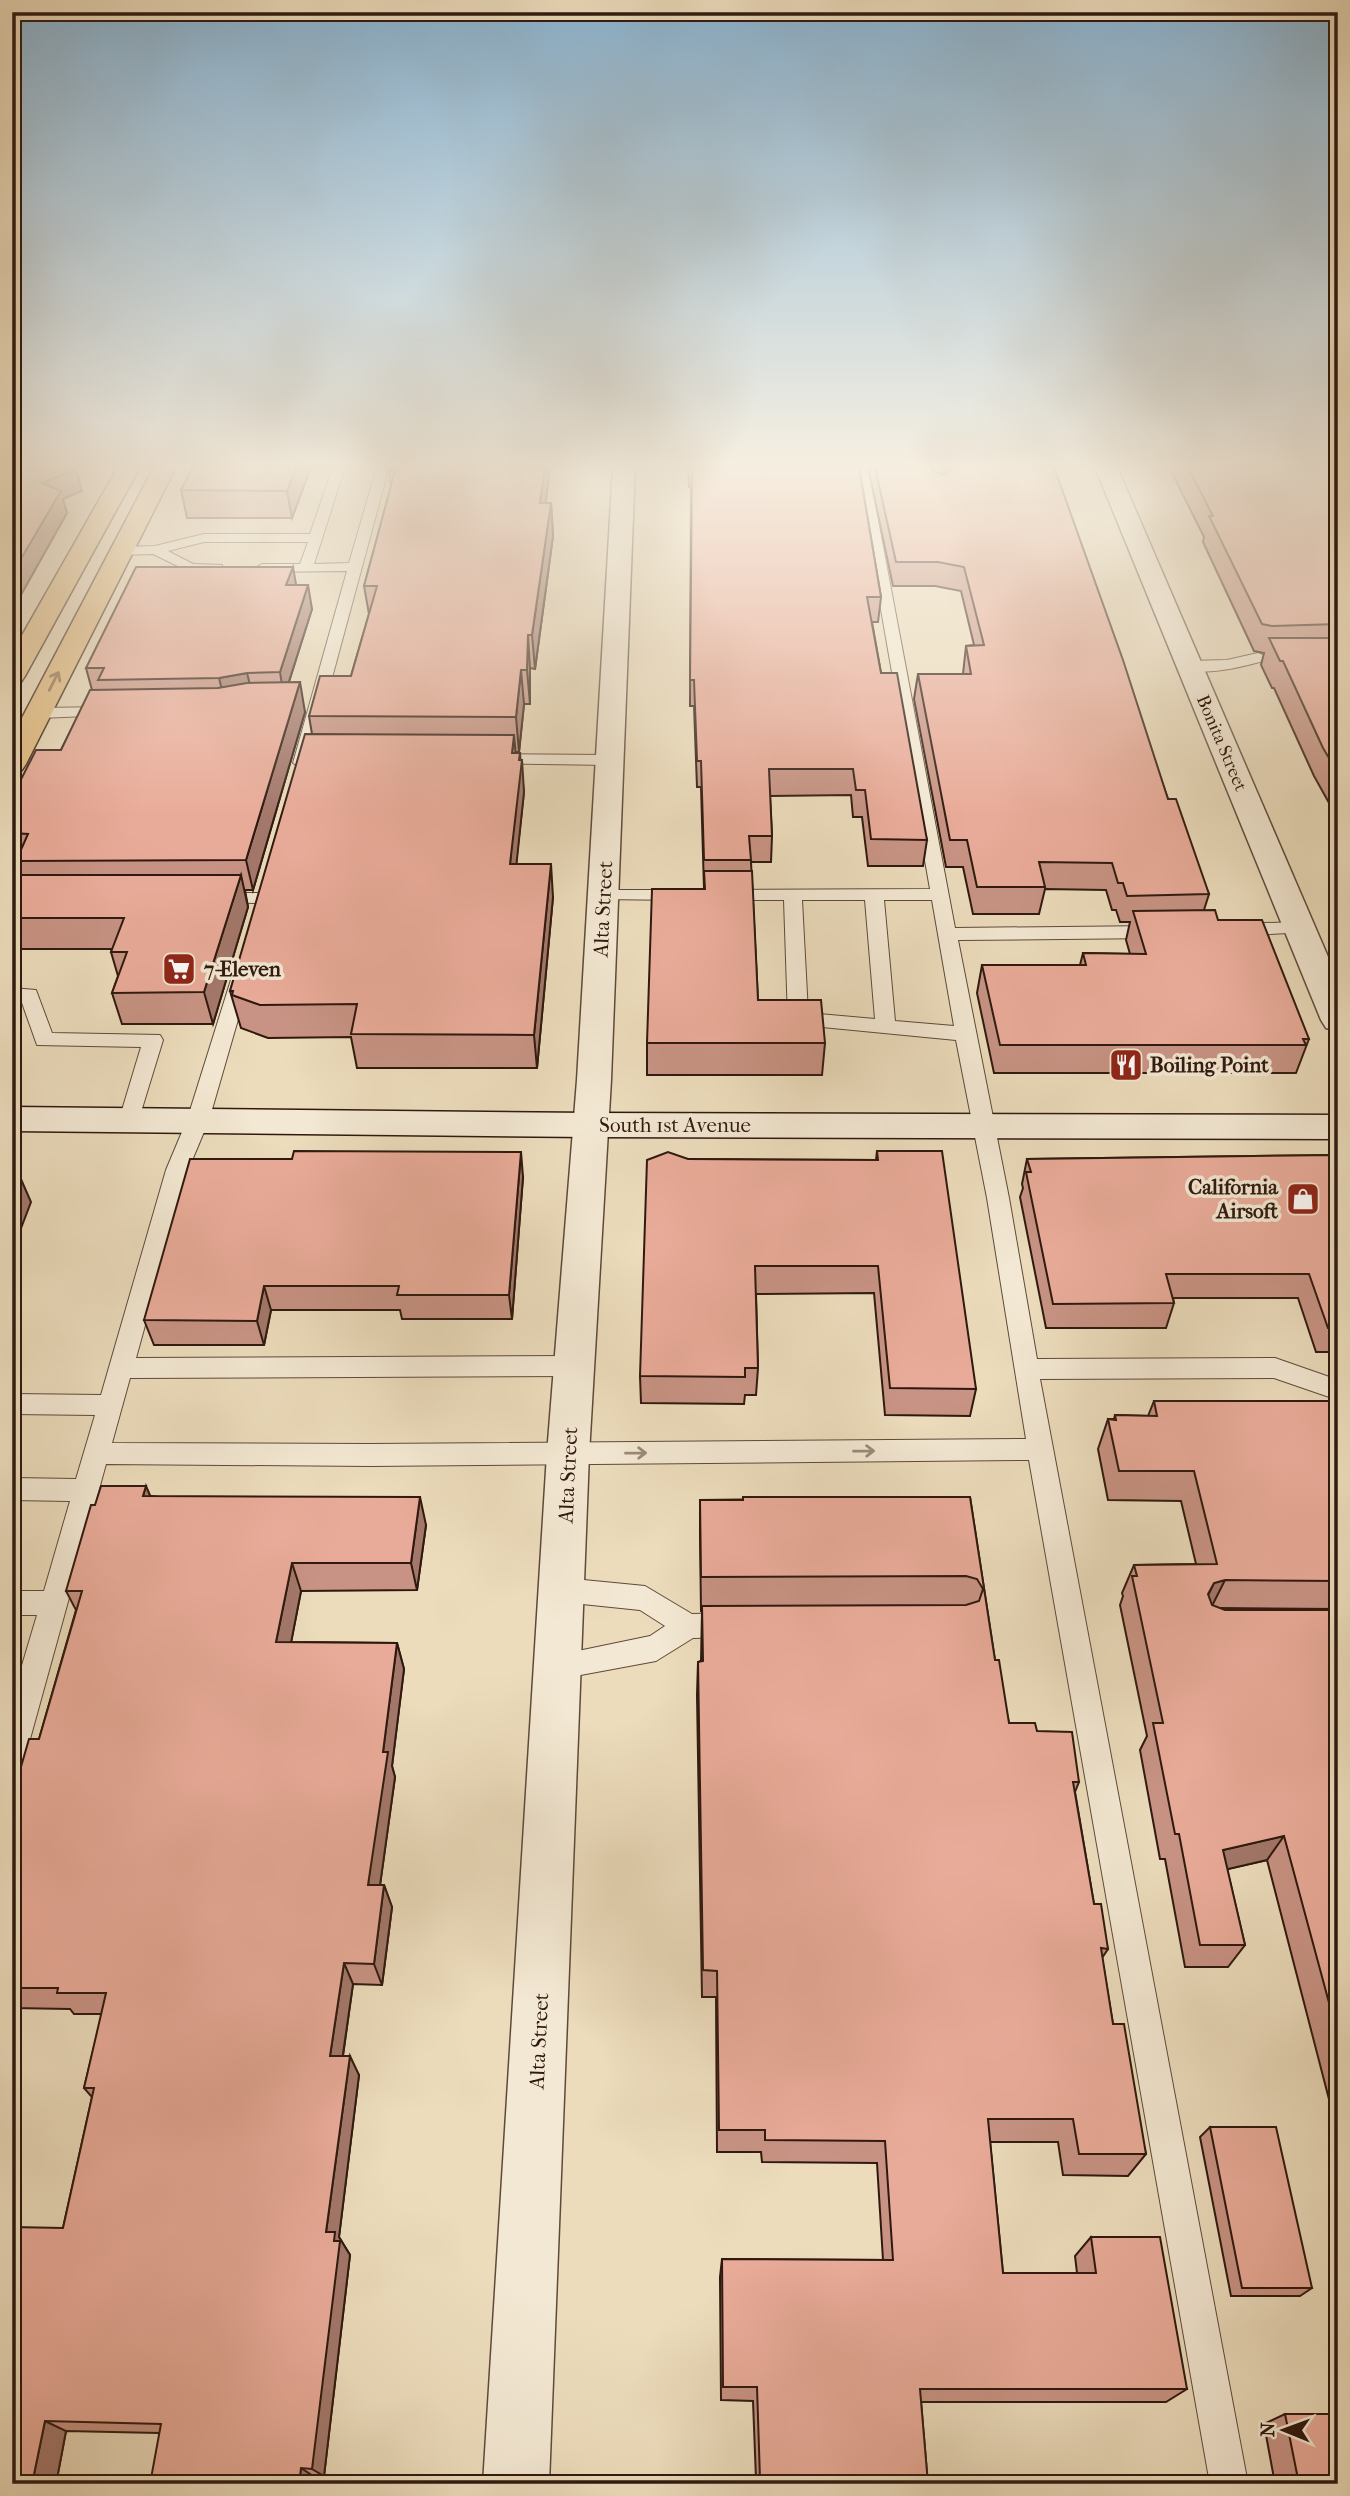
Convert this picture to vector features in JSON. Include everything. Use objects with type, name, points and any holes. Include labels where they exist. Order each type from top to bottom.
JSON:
[{"type":"main road","points":[[12,676],[64,583]]},
{"type":"main road","points":[[12,764],[104,583]]},
{"type":"street","name":"Alta Street","points":[[516,2484],[568,1454],[604,895],[618,583]]},
{"type":"street","name":"Bonita Street","points":[[1155,583],[1338,1020]]},
{"type":"street","name":"South 1st Avenue","points":[[12,1119],[590,1125],[1338,1127]]},
{"type":"lane","points":[[295,784],[309,759],[312,704],[352,583]]},
{"type":"lane","points":[[880,583],[998,1198],[1040,1449],[1228,2484]]},
{"type":"lane","points":[[1189,666],[1227,665],[1258,658]]},
{"type":"lane","points":[[38,713],[129,712]]},
{"type":"lane","points":[[470,759],[609,760]]},
{"type":"lane","points":[[255,923],[270,873]]},
{"type":"lane","points":[[874,894],[886,1027]]},
{"type":"lane","points":[[604,895],[941,894]]},
{"type":"lane","points":[[793,895],[798,1019],[967,1034]]},
{"type":"lane","points":[[193,898],[262,898]]},
{"type":"lane","points":[[1210,930],[1300,928]]},
{"type":"lane","points":[[948,934],[1169,931]]},
{"type":"lane","points":[[12,1750],[23,1678],[54,1603],[177,1170],[198,1120],[248,948]]},
{"type":"lane","points":[[12,994],[29,994],[44,1040],[153,1040],[130,1120]]},
{"type":"lane","points":[[120,1368],[574,1366]]},
{"type":"lane","points":[[1026,1369],[1275,1368],[1338,1390]]},
{"type":"lane","points":[[12,1404],[109,1405]]},
{"type":"lane","points":[[97,1453],[568,1454],[1040,1449]]},
{"type":"lane","points":[[12,1489],[87,1490]]},
{"type":"lane","points":[[563,1590],[645,1598],[688,1626]]},
{"type":"lane","points":[[12,1603],[54,1603]]},
{"type":"lane","points":[[559,1666],[656,1648],[688,1626],[755,1625]]},
{"type":"building","points":[[128,583],[308,585],[280,672],[247,673],[219,678],[98,680],[104,668],[86,668]]},
{"type":"building","points":[[365,583],[539,583],[532,635],[528,635],[527,670],[521,670],[516,717],[309,716],[320,676],[351,676],[377,586],[364,586]]},
{"type":"building","points":[[691,583],[879,583],[881,597],[867,597],[881,673],[897,673],[927,840],[871,839],[865,790],[856,790],[853,769],[769,769],[772,836],[749,836],[751,860],[704,860],[701,761],[697,761],[694,680],[690,680]]},
{"type":"building","points":[[968,583],[1096,583],[1168,799],[1176,799],[1209,894],[1127,896],[1123,883],[1118,883],[1112,863],[1039,862],[1045,887],[977,887],[967,840],[950,840],[918,674],[971,674],[966,646],[984,645]]},
{"type":"building","points":[[1242,583],[1338,583],[1338,624],[1262,624]]},
{"type":"building","points":[[1269,638],[1338,638],[1338,773],[1323,748],[1283,661],[1280,661]]},
{"type":"building","points":[[300,682],[246,860],[16,861],[28,834],[12,833],[12,797],[36,750],[61,750],[90,690],[218,688],[247,683]]},
{"type":"building","points":[[305,734],[514,735],[512,753],[520,753],[519,760],[522,760],[510,864],[551,864],[534,1035],[351,1034],[357,1004],[260,1005],[232,995],[233,991],[230,991]]},
{"type":"building","points":[[704,871],[752,871],[758,1000],[821,1000],[825,1043],[647,1043],[652,889],[705,889]]},
{"type":"building","points":[[12,875],[241,875],[204,992],[112,993],[127,952],[111,952],[124,918],[12,918]]},
{"type":"building","points":[[1215,910],[1218,920],[1262,920],[1309,1039],[1303,1039],[1306,1045],[1000,1045],[982,965],[1086,965],[1083,953],[1146,954],[1133,911]]},
{"type":"building","points":[[294,1151],[521,1152],[509,1295],[397,1295],[399,1286],[264,1286],[257,1321],[144,1320],[190,1159],[292,1159]]},
{"type":"building","points":[[877,1151],[942,1151],[976,1389],[890,1388],[878,1266],[755,1266],[758,1368],[745,1368],[745,1377],[640,1376],[647,1160],[668,1152],[688,1159],[878,1160]]},
{"type":"building","points":[[1338,1155],[1338,1328],[1328,1328],[1309,1274],[1166,1274],[1174,1303],[1053,1304],[1026,1172],[1031,1172],[1027,1159]]},
{"type":"building","points":[[12,1177],[20,1177],[12,1198]]},
{"type":"building","points":[[1154,1401],[1338,1401],[1338,1581],[1225,1580],[1214,1583],[1208,1594],[1212,1605],[1225,1610],[1338,1610],[1338,2036],[1284,1836],[1223,1850],[1245,1945],[1200,1945],[1179,1834],[1175,1834],[1153,1723],[1163,1723],[1132,1576],[1137,1576],[1134,1565],[1217,1564],[1194,1471],[1119,1471],[1108,1419],[1116,1420],[1115,1415],[1157,1416]]},
{"type":"building","points":[[101,1486],[146,1486],[143,1496],[420,1497],[411,1563],[292,1563],[276,1642],[397,1643],[383,1752],[388,1752],[368,1885],[384,1885],[374,1964],[344,1963],[330,2056],[350,2056],[326,2232],[335,2232],[334,2241],[340,2241],[312,2469],[301,2468],[299,2484],[150,2484],[161,2424],[45,2421],[32,2484],[12,2484],[12,2227],[63,2228],[94,2088],[84,2088],[106,1993],[57,1993],[58,1988],[12,1988],[12,1872],[17,1853],[12,1853],[12,1798],[29,1739],[39,1739],[82,1591],[66,1591],[91,1505],[95,1505]]},
{"type":"building","points":[[743,1497],[970,1497],[995,1660],[999,1660],[1009,1723],[1035,1723],[1037,1731],[1072,1732],[1079,1782],[1073,1782],[1094,1904],[1101,1904],[1108,1949],[1101,1948],[1113,2024],[1124,2024],[1146,2154],[1079,2154],[1073,2119],[988,2119],[1003,2273],[1096,2273],[1091,2237],[1160,2237],[1187,2389],[920,2389],[928,2484],[732,2484],[731,2478],[760,2479],[757,2387],[723,2387],[722,2259],[893,2260],[885,2141],[765,2140],[765,2130],[719,2130],[717,1971],[703,1970],[698,1662],[703,1661],[702,1606],[966,1605],[979,1601],[983,1589],[977,1579],[966,1576],[701,1577],[700,1500],[743,1500]]},
{"type":"building","points":[[1210,2127],[1276,2127],[1312,2288],[1242,2288]]},
{"type":"building","points":[[1285,2414],[1338,2414],[1338,2484],[1299,2484]]},
{"type":"place","name":"7-Eleven","points":[[179,969]]},
{"type":"place","name":"Boiling Point","points":[[1126,1065]]},
{"type":"place","name":"California Airsoft","points":[[1303,1199]]}]
